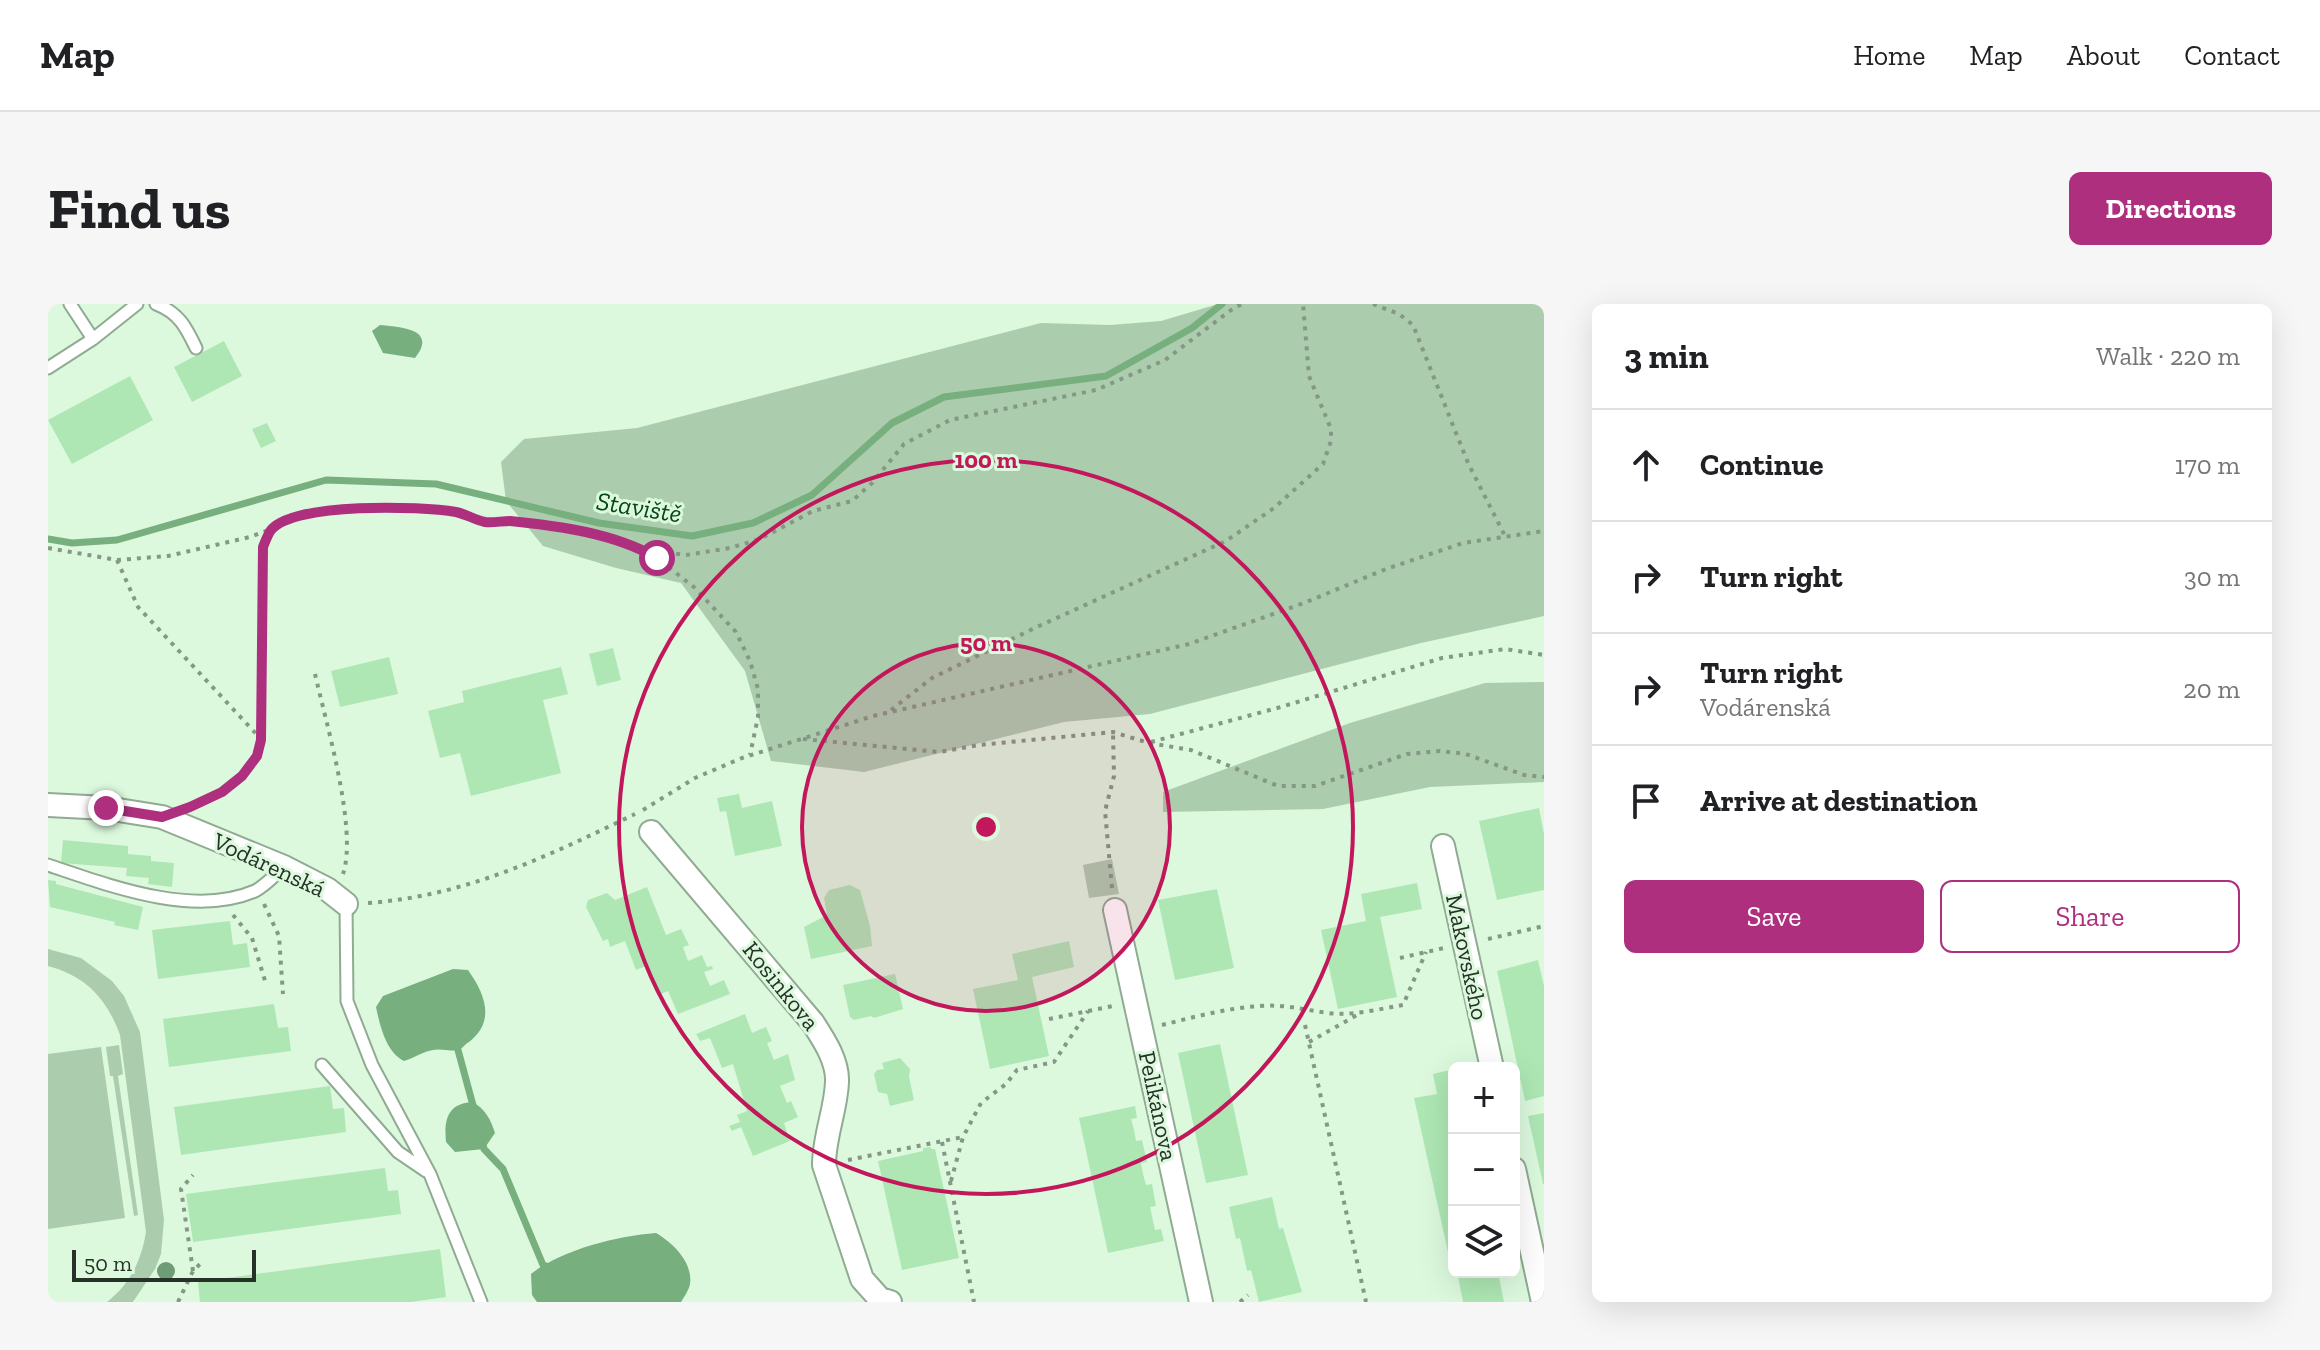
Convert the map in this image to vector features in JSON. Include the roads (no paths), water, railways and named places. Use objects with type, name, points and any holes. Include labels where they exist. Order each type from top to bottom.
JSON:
[{"type":"street","name":"Vodárenská","points":[[48,805],[106,808],[162,817],[284,867],[327,889],[346,904]]},
{"type":"street","name":"Kosinkova","points":[[651,832],[813,1023],[829,1049],[838,1079],[824,1148],[824,1165],[862,1279],[885,1300]]},
{"type":"street","name":"Makovského","points":[[1443,846],[1491,1062]]},
{"type":"street","name":"Pelikánova","points":[[1115,910],[1201,1302]]},
{"type":"street","points":[[1520,1197],[1543,1302]]},
{"type":"lane","points":[[70,304],[93,339]]},
{"type":"lane","points":[[48,368],[93,339],[137,304]]},
{"type":"lane","points":[[156,304],[170,310],[183,322],[196,348]]},
{"type":"lane","points":[[48,865],[115,887],[157,896],[216,902],[258,889],[284,867]]},
{"type":"lane","points":[[346,904],[347,1001],[372,1065],[430,1174],[481,1302]]},
{"type":"lane","points":[[322,1065],[398,1152],[430,1174]]},
{"type":"waterway","name":"Staviště","points":[[48,539],[72,543],[117,540],[326,480],[436,484],[599,523],[692,536],[753,523],[812,495],[892,423],[944,397],[1106,376],[1192,328],[1222,304]]},
{"type":"waterway","points":[[458,1050],[474,1109]]},
{"type":"waterway","points":[[482,1140],[484,1149],[503,1169],[543,1265],[550,1267]]}]
